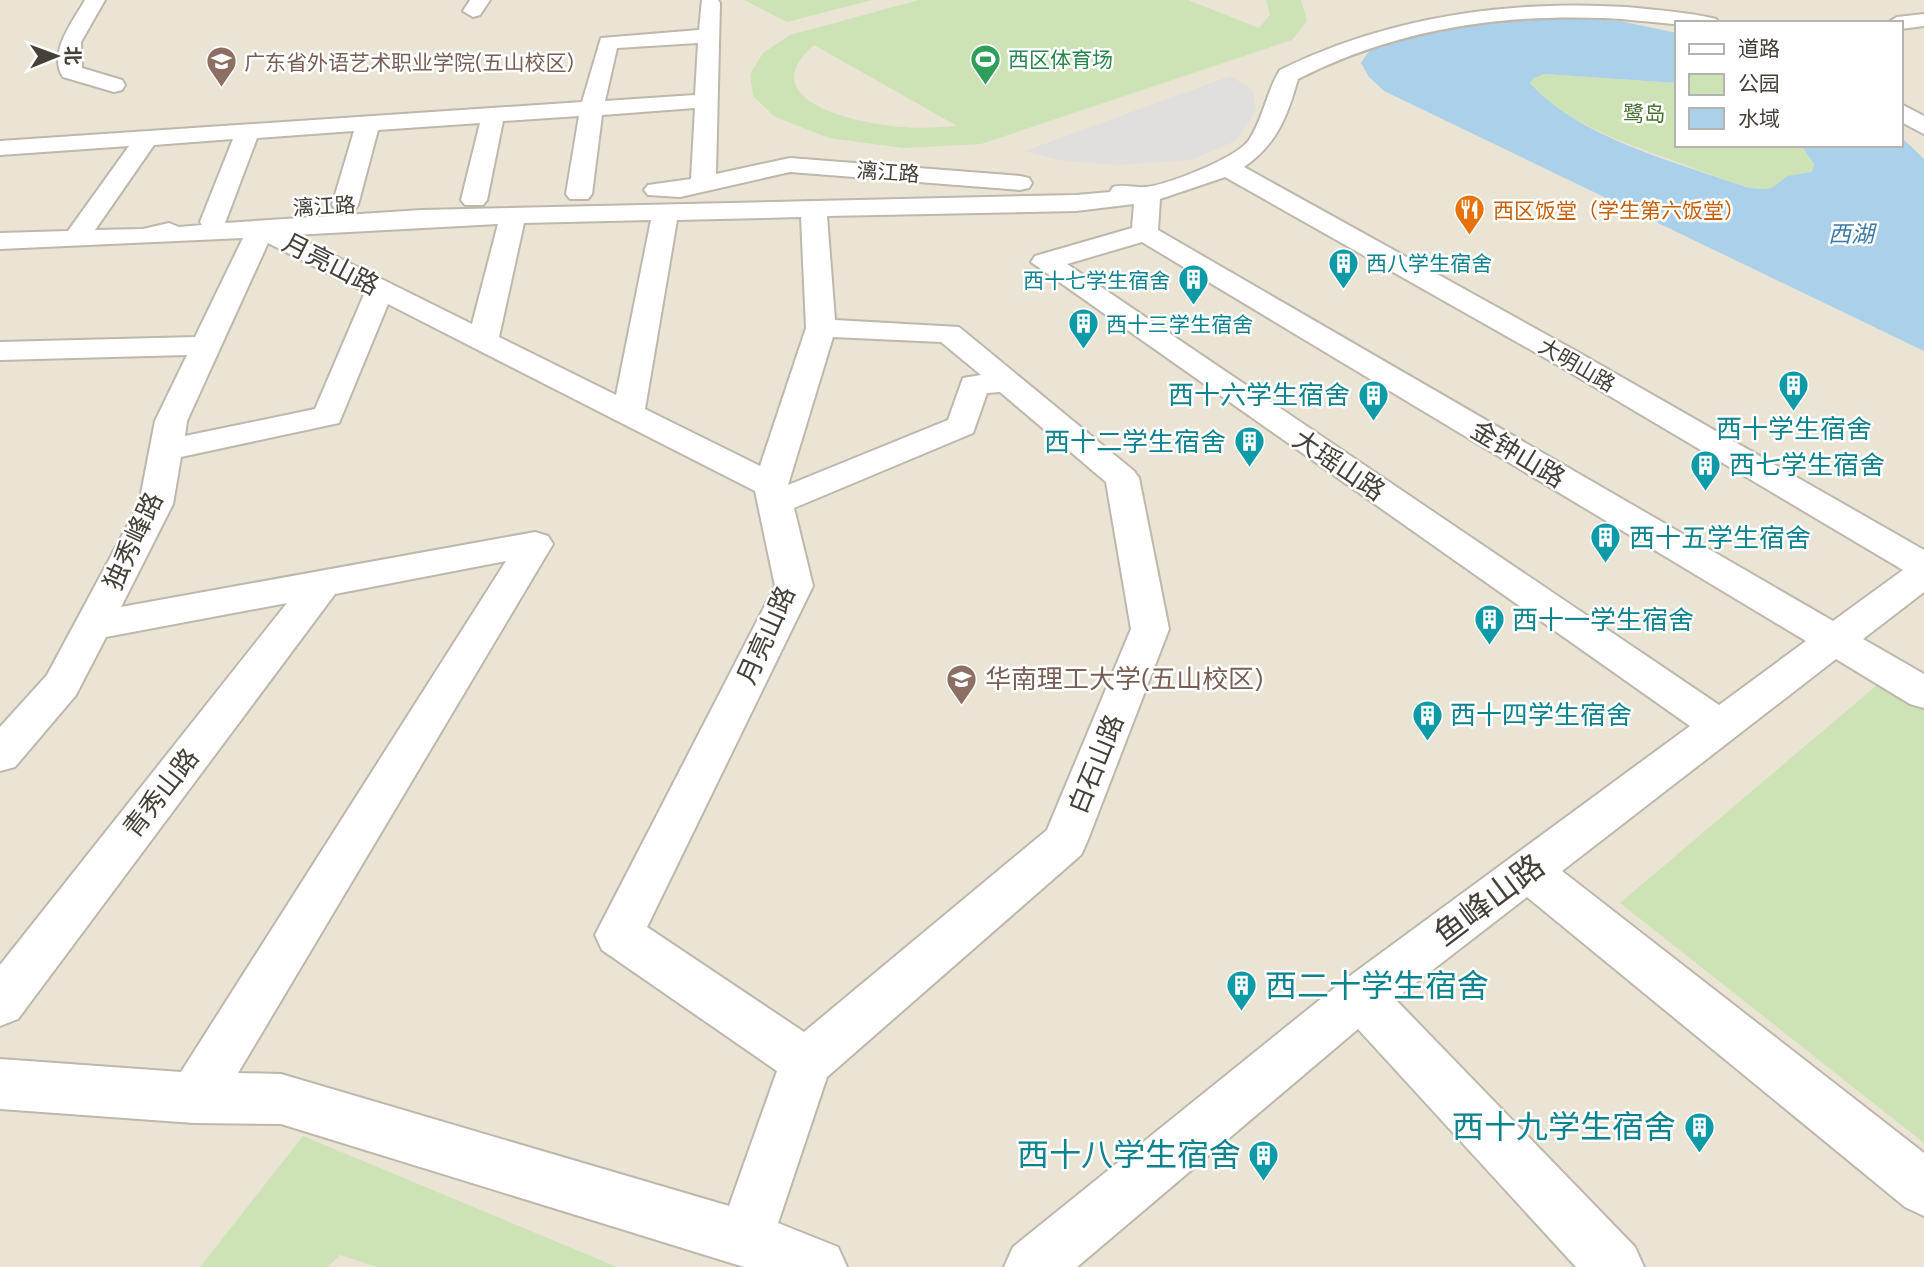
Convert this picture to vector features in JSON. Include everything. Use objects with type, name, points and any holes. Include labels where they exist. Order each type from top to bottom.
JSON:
[{"type":"street","points":[[94,0],[71,42],[71,72],[114,85]]},
{"type":"street","points":[[1617,0],[1664,4],[1692,1]]},
{"type":"street","points":[[703,184],[706,36],[710,3]]},
{"type":"street","name":"漓江路","points":[[0,241],[143,237],[278,208],[680,189],[790,165],[1147,195],[1227,168],[1257,147],[1279,105],[1288,75],[1323,54],[1429,21],[1542,8],[1669,13],[1701,21]]},
{"type":"street","points":[[1903,22],[1924,20]]},
{"type":"street","points":[[579,194],[592,108],[608,42],[706,36]]},
{"type":"street","points":[[0,148],[704,101]]},
{"type":"street","points":[[1903,112],[1924,127]]},
{"type":"street","points":[[474,200],[493,115]]},
{"type":"street","points":[[345,205],[368,123]]},
{"type":"street","points":[[214,222],[248,131]]},
{"type":"street","points":[[76,239],[147,138]]},
{"type":"street","points":[[0,176],[26,146]]},
{"type":"street","name":"大明山路","points":[[1227,168],[1577,364],[1924,566]]},
{"type":"street","points":[[143,237],[513,216],[1076,203],[1147,195],[1145,233]]},
{"type":"street","points":[[773,494],[821,328],[813,208]]},
{"type":"street","points":[[628,413],[666,211]]},
{"type":"street","points":[[483,340],[513,216]]},
{"type":"street","name":"月亮山路","points":[[261,229],[628,413],[773,494],[794,586],[619,935],[806,1062]]},
{"type":"street","name":"独秀峰路","points":[[0,755],[62,685],[156,504],[171,421],[261,229]]},
{"type":"street","name":"金钟山路","points":[[1145,233],[1924,693]]},
{"type":"street","name":"大瑶山路","points":[[1145,233],[1045,262],[1720,726]]},
{"type":"street","points":[[166,450],[328,416],[380,289]]},
{"type":"street","name":"白石山路","points":[[806,1062],[1065,842],[1150,629],[1122,478],[949,333],[821,328]]},
{"type":"street","points":[[0,351],[207,346]]},
{"type":"street","points":[[773,494],[962,426],[974,385],[1007,382]]},
{"type":"street","points":[[93,625],[535,544],[194,1098]]},
{"type":"street","name":"鱼峰山路","points":[[1033,1267],[1360,997],[1924,573]]},
{"type":"street","name":"青秀山路","points":[[0,1003],[323,583]]},
{"type":"street","points":[[1528,871],[1924,1188]]},
{"type":"street","points":[[1360,997],[1615,1267]]},
{"type":"street","points":[[745,1238],[806,1062]]},
{"type":"street","points":[[0,1084],[194,1098],[281,1099],[745,1238],[818,1267]]},
{"type":"shaded area","name":"华南理工大学(五山校区)","points":[[0,0],[1924,0],[1924,1267],[0,1267]]},
{"type":"shaded area","points":[[1230,76],[1253,90],[1256,112],[1235,141],[1191,160],[1117,165],[1058,160],[1025,151]]},
{"type":"green space","points":[[744,0],[873,0],[787,22]]},
{"type":"green space","name":"西区体育场","points":[[919,0],[1188,0],[1259,28],[1270,15],[1266,0],[1301,0],[1307,21],[1292,40],[981,144],[903,148],[829,138],[775,117],[753,96],[750,74],[763,53],[790,35]],"holes":[[[814,45],[957,126],[903,127],[839,115],[818,106],[803,95],[795,81],[797,65]]]},
{"type":"green space","name":"鹭岛","points":[[1545,74],[1675,83],[1675,147],[1802,147],[1814,164],[1812,172],[1795,175],[1776,187],[1761,190],[1715,176],[1603,134],[1564,112],[1546,98],[1530,83],[1534,78]]},
{"type":"green space","points":[[1890,674],[1924,694],[1924,1143],[1620,903]]},
{"type":"green space","points":[[303,1136],[617,1267],[377,1267],[340,1255],[328,1267],[200,1267]]},
{"type":"water","name":"西湖","points":[[1536,16],[1620,21],[1675,33],[1675,83],[1545,74],[1534,78],[1530,83],[1575,119],[1602,134],[1631,147],[1746,187],[1769,188],[1787,176],[1812,172],[1814,164],[1802,147],[1903,147],[1903,139],[1924,159],[1924,351],[1384,91],[1369,77],[1361,63],[1370,50],[1470,22]]},
{"type":"place","name":"西区体育场","points":[[985,86]]},
{"type":"place","name":"广东省外语艺术职业学院(五山校区)","points":[[221,89]]},
{"type":"place","name":"西区饭堂（学生第六饭堂）","points":[[1470,237]]},
{"type":"place","name":"西八学生宿舍","points":[[1343,290]]},
{"type":"place","name":"西十七学生宿舍","points":[[1193,307]]},
{"type":"place","name":"西十三学生宿舍","points":[[1083,351]]},
{"type":"place","name":"西十学生宿舍","points":[[1794,413]]},
{"type":"place","name":"西十六学生宿舍","points":[[1373,422]]},
{"type":"place","name":"西十二学生宿舍","points":[[1249,469]]},
{"type":"place","name":"西七学生宿舍","points":[[1706,492]]},
{"type":"place","name":"西十五学生宿舍","points":[[1606,565]]},
{"type":"place","name":"西十一学生宿舍","points":[[1489,647]]},
{"type":"place","name":"华南理工大学(五山校区)","points":[[962,706]]},
{"type":"place","name":"西十四学生宿舍","points":[[1427,742]]},
{"type":"place","name":"西二十学生宿舍","points":[[1242,1013]]},
{"type":"place","name":"西十九学生宿舍","points":[[1699,1154]]},
{"type":"place","name":"西十八学生宿舍","points":[[1264,1182]]}]
